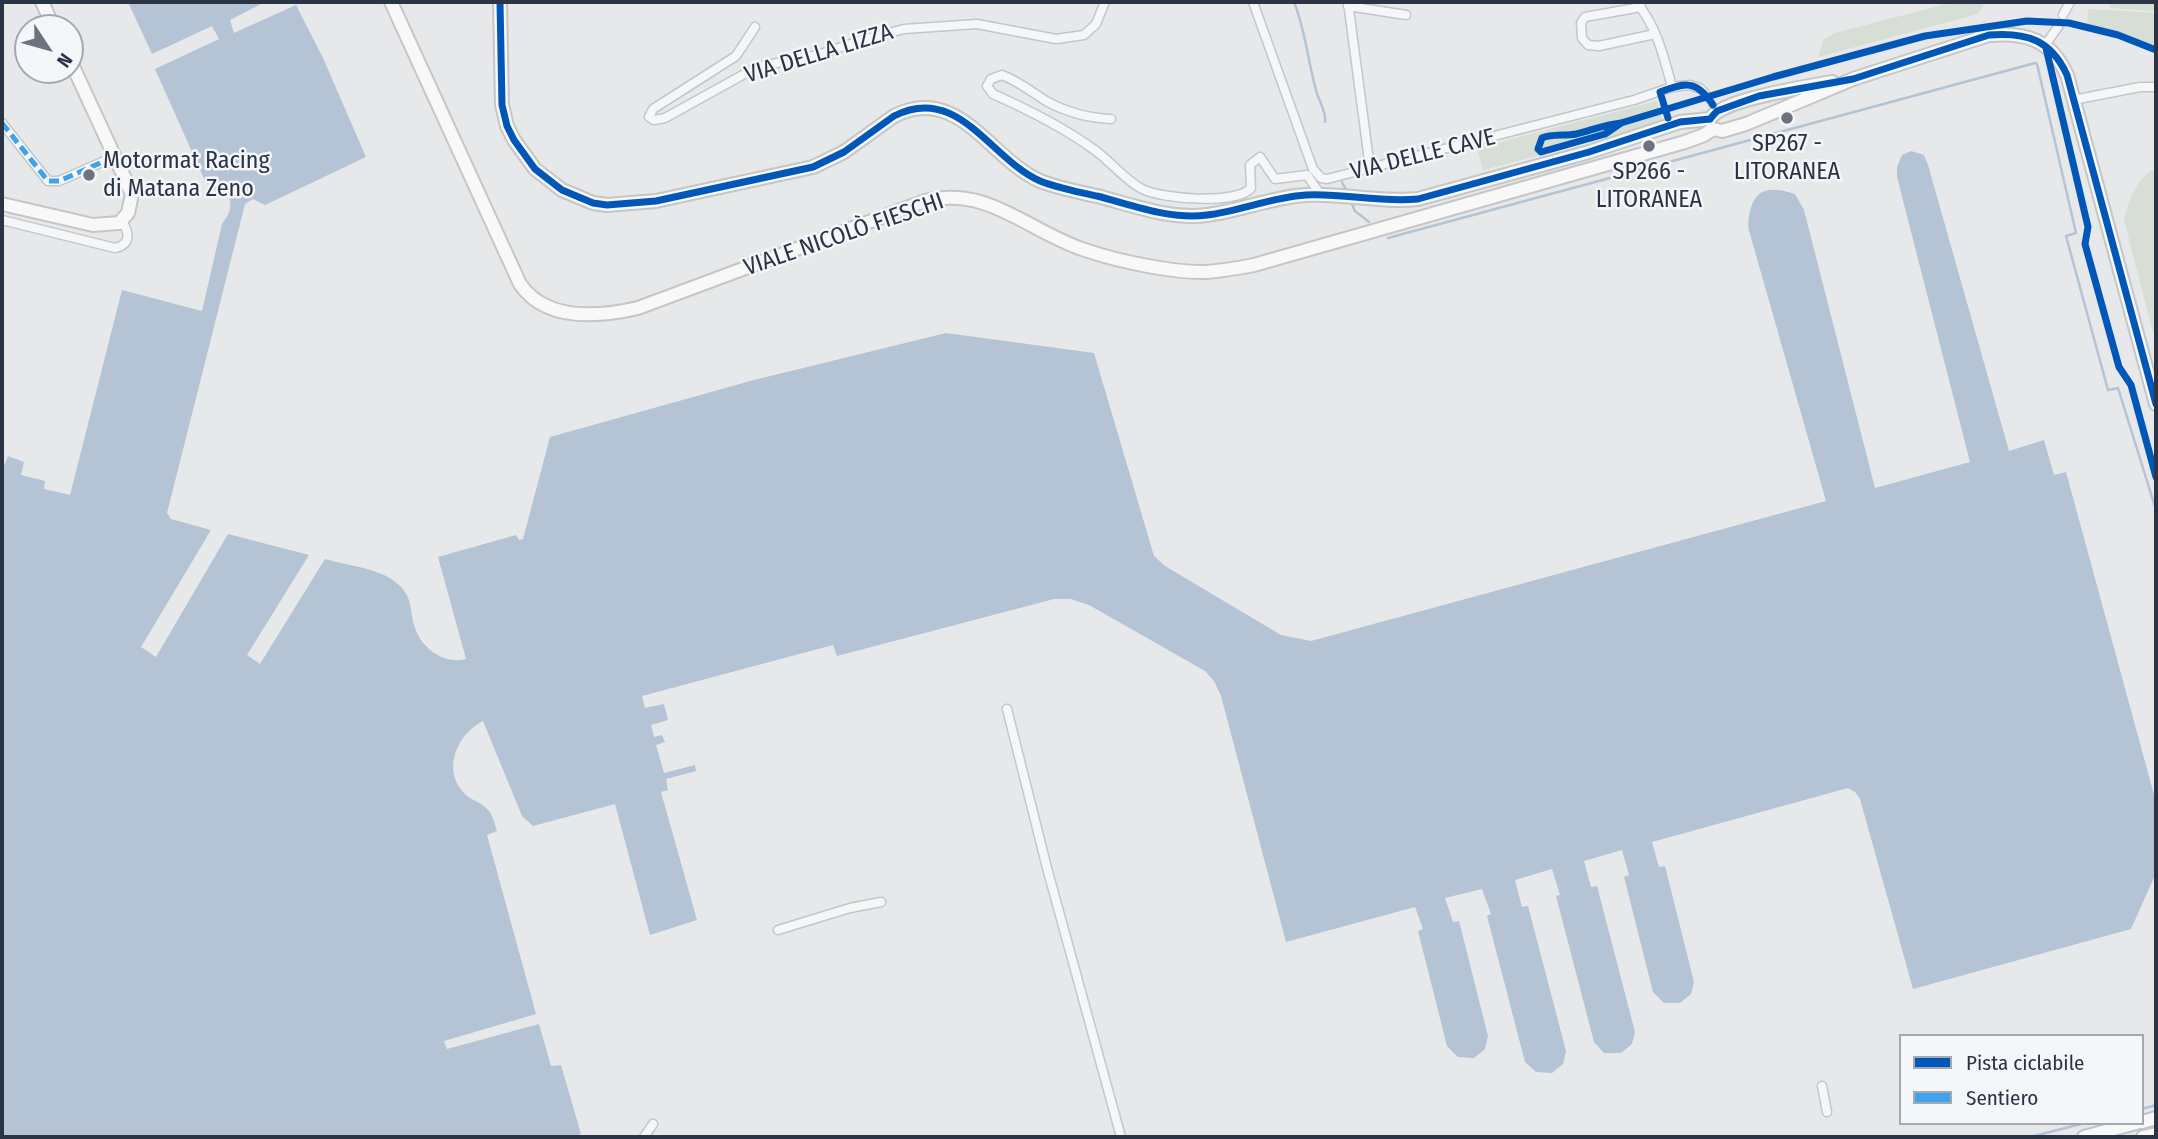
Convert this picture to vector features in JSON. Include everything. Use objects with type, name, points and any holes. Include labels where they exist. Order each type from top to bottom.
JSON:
[{"type":"main road","name":"VIALE NICOLÒ FIESCHI","points":[[391,2],[520,284],[535,300],[547,307],[567,313],[602,315],[638,308],[925,201],[944,197],[979,201],[1010,213],[1086,251],[1169,269],[1203,272],[1254,265],[1685,142],[1704,135],[1714,115],[1759,96],[1853,79]]},
{"type":"main road","points":[[500,2],[502,105],[507,126],[518,147],[534,169],[562,190],[593,203],[607,205],[656,201],[813,167],[844,152],[894,116],[926,107],[961,119],[977,130],[1003,156],[1040,180],[1169,215],[1203,216],[1236,211],[1266,201],[1320,194],[1393,201],[1418,199],[1589,152],[1684,121],[1714,115],[1727,113],[1731,119],[1728,129],[1718,131],[1714,115]]},
{"type":"main road","name":"VIALE NICOLÒ FIESCHI","points":[[1728,129],[1765,117],[1853,79],[1989,35],[2008,34],[2045,45]]},
{"type":"main road","points":[[2045,45],[2063,66],[2156,404]]},
{"type":"main road","points":[[2,204],[93,225],[109,225],[122,221],[131,207],[132,194],[81,84]]},
{"type":"main road","points":[[2084,1137],[2129,1125]]},
{"type":"main road","points":[[2143,1137],[2156,1134]]},
{"type":"street","name":"VIA DELLA LIZZA","points":[[755,27],[736,56],[653,109],[649,117],[653,120],[665,118],[757,67],[818,55],[904,29],[977,24],[1056,39],[1084,35],[1095,26],[1105,2]]},
{"type":"street","name":"VIA DELLE CAVE","points":[[1252,2],[1316,174],[1321,178],[1327,179],[1621,104],[1672,87],[1690,85],[1701,89],[1705,94]]},
{"type":"street","points":[[2063,15],[2070,2]]},
{"type":"street","points":[[1370,168],[1348,4],[1406,15]]},
{"type":"street","points":[[1655,34],[1599,46],[1588,45],[1582,38],[1581,23],[1585,17],[1639,4],[1655,34],[1672,87]]},
{"type":"street","points":[[2045,45],[2058,27]]},
{"type":"street","points":[[1111,119],[1072,112],[1048,102],[1002,75],[991,79],[987,86],[993,94],[1068,132],[1099,153],[1131,182],[1159,195],[1195,199],[1247,192],[1251,188],[1250,165],[1260,157],[1275,179],[1307,175],[1320,194]]},
{"type":"street","points":[[2073,100],[2140,87],[2156,87]]},
{"type":"street","points":[[2,123],[52,182],[116,156]]},
{"type":"street","points":[[2,220],[116,248],[127,242],[128,235],[122,221]]},
{"type":"street","points":[[1007,709],[1047,868],[1121,1137]]},
{"type":"street","points":[[778,930],[850,908],[881,902]]},
{"type":"street","points":[[1822,1087],[1827,1112]]},
{"type":"street","points":[[644,1137],[653,1124]]},
{"type":"shaded area","points":[[1954,2],[1984,3],[1978,14],[1818,57],[1824,39],[1835,33]]},
{"type":"shaded area","points":[[2110,2],[2156,2],[2156,11],[2110,8]]},
{"type":"shaded area","points":[[2088,9],[2156,13],[2156,47],[2121,33],[2087,25]]},
{"type":"shaded area","points":[[1657,101],[1663,123],[1483,170],[1477,148]]},
{"type":"shaded area","points":[[2156,168],[2156,344],[2124,220],[2134,190],[2149,172]]},
{"type":"water","points":[[128,2],[265,2],[230,20],[234,33],[296,5],[323,58],[366,157],[265,205],[253,199],[245,204],[167,513],[171,519],[211,530],[141,647],[156,657],[228,534],[309,555],[247,655],[260,664],[325,559],[365,568],[394,581],[408,596],[415,628],[423,643],[435,654],[450,660],[466,659],[438,557],[516,535],[519,540],[523,539],[550,437],[754,380],[946,333],[1094,353],[1154,556],[1165,566],[1281,635],[1311,641],[1826,501],[1748,227],[1755,199],[1766,191],[1774,190],[1795,194],[1804,210],[1875,488],[1970,462],[1897,177],[1897,167],[1902,155],[1911,151],[1924,155],[1928,165],[2009,451],[2044,440],[2054,475],[2066,472],[2156,802],[2156,873],[2131,929],[1913,989],[1860,799],[1848,788],[1652,842],[1659,867],[1665,866],[1694,982],[1691,994],[1680,1003],[1664,1003],[1653,992],[1624,877],[1629,875],[1622,850],[1584,861],[1591,887],[1597,886],[1635,1032],[1632,1044],[1621,1053],[1604,1053],[1594,1042],[1556,896],[1560,895],[1552,869],[1515,880],[1522,907],[1528,906],[1566,1051],[1563,1064],[1552,1073],[1536,1072],[1525,1062],[1487,916],[1491,914],[1482,889],[1445,898],[1453,922],[1459,921],[1488,1036],[1485,1049],[1474,1058],[1458,1057],[1447,1046],[1418,931],[1423,929],[1415,907],[1286,942],[1221,696],[1214,681],[1205,671],[1089,605],[1071,599],[1054,599],[837,656],[833,645],[642,696],[645,708],[664,704],[668,720],[651,725],[654,737],[662,735],[665,742],[656,745],[664,773],[695,765],[696,771],[666,779],[668,790],[661,792],[697,920],[650,935],[615,804],[533,826],[522,816],[483,721],[467,733],[456,751],[453,771],[462,791],[486,808],[494,821],[497,831],[487,835],[536,1014],[444,1041],[447,1049],[539,1024],[551,1066],[561,1065],[581,1134],[571,1137],[2,1137],[2,463],[5,464],[8,456],[24,462],[21,475],[45,481],[44,489],[70,495],[122,290],[202,311],[222,224],[230,206],[228,194],[215,190],[205,181],[155,69],[219,39],[212,26],[152,54]]},
{"type":"waterway","points":[[1294,2],[1325,122]]},
{"type":"waterway","points":[[1388,238],[2035,63],[2076,233],[2066,236],[2108,390],[2118,388],[2156,510]]},
{"type":"waterway","points":[[1342,182],[1347,192]]},
{"type":"waterway","points":[[1351,202],[1355,211],[1369,222]]},
{"type":"waterway","points":[[2144,1108],[2156,1105]]},
{"type":"waterway","points":[[2030,1137],[2077,1125]]},
{"type":"tunnel","points":[[1705,94],[1712,105]]},
{"type":"marked path","points":[[2,123],[48,181],[59,181],[116,156]]},
{"type":"cycle path","points":[[500,2],[502,105],[514,140],[535,169],[562,190],[593,203],[607,205],[656,201],[813,167],[844,152],[894,116],[917,108],[937,109],[955,116],[1022,171],[1040,181],[1151,211],[1193,216],[1306,195],[1418,199],[1589,152],[1680,122],[1710,119]]},
{"type":"cycle path","points":[[1621,123],[1605,134],[1541,152],[1538,149],[1542,138],[1576,134],[1621,123],[1773,77],[1925,36],[2027,21],[2069,23],[2118,35],[2156,50]]},
{"type":"cycle path","points":[[1710,119],[1717,111],[1759,96],[1853,79],[1989,35],[2026,37],[2045,46],[2061,63],[2067,75],[2156,404]]},
{"type":"cycle path","points":[[2046,48],[2088,227],[2085,244],[2119,367],[2131,385],[2156,477]]},
{"type":"cycle path","points":[[1668,118],[1660,92],[1677,86],[1696,87],[1713,105]]},
{"type":"place","name":"SP267 - LITORANEA","points":[[1787,118]]},
{"type":"place","name":"SP266 - LITORANEA","points":[[1649,146]]},
{"type":"place","name":"Motormat Racing di Matana Zeno","points":[[89,175]]}]
